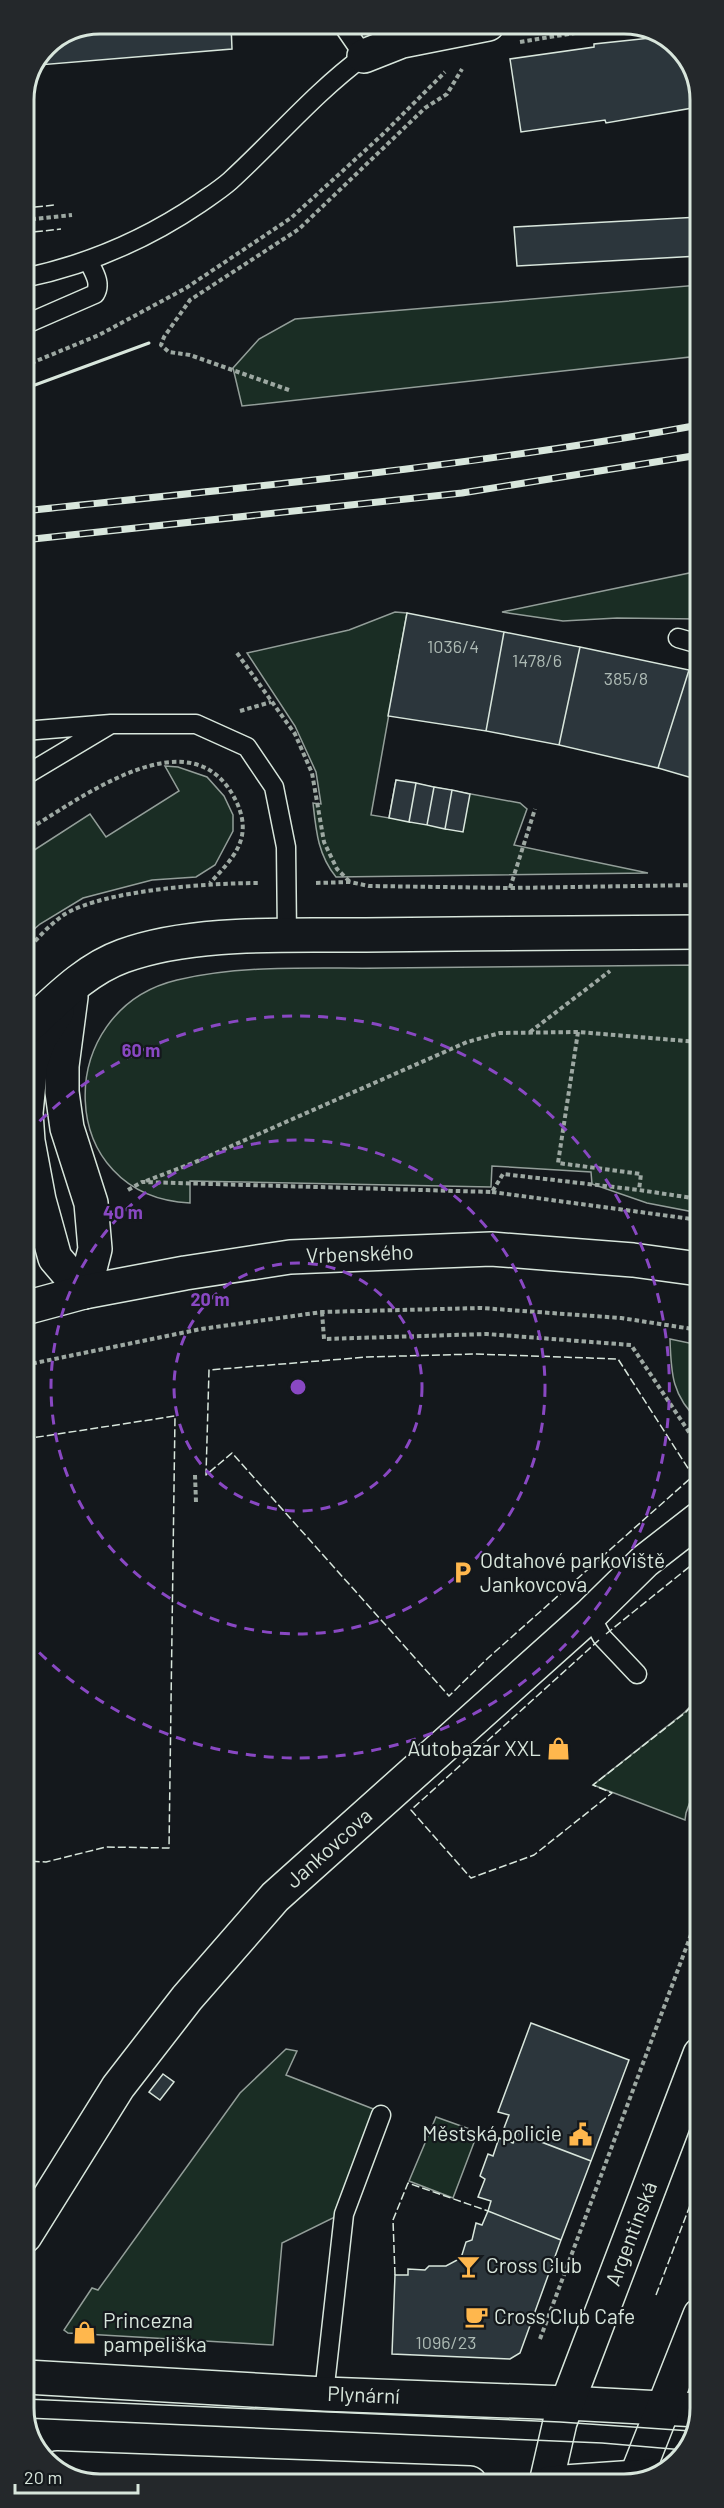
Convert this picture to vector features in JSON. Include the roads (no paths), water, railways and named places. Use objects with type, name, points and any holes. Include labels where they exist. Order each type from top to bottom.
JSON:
[{"type":"main road","points":[[364,56],[402,41],[434,35]]},
{"type":"main road","points":[[35,1020],[95,970],[120,957],[150,947],[180,941],[287,936],[690,932]]},
{"type":"main road","points":[[72,987],[62,1066],[62,1092],[67,1128],[91,1203],[95,1249],[84,1292]]},
{"type":"main road","points":[[35,1051],[40,1038],[72,987]]},
{"type":"main road","points":[[35,1179],[55,1258],[84,1292]]},
{"type":"main road","name":"Vrbenského","points":[[35,1305],[84,1292],[185,1273],[290,1257],[491,1249],[633,1260],[690,1268]]},
{"type":"main road","name":"Jankovcova","points":[[35,2220],[118,2087],[187,1998],[275,1897],[590,1615],[645,1561],[690,1526]]},
{"type":"main road","name":"Argentinská","points":[[550,2474],[560,2422],[690,2080]]},
{"type":"main road","points":[[642,2471],[663,2407],[690,2339]]},
{"type":"main road","name":"Plynární","points":[[35,2378],[324,2394],[690,2409]]},
{"type":"main road","points":[[74,2469],[200,2473]]},
{"type":"lane","points":[[35,276],[59,271],[112,251],[172,222],[228,183],[338,75],[364,56],[349,34]]},
{"type":"lane","points":[[35,320],[95,294],[99,288],[99,282],[88,260]]},
{"type":"lane","points":[[678,638],[690,641]]},
{"type":"lane","points":[[35,730],[111,723],[196,724],[247,747],[274,788],[286,847],[287,936]]},
{"type":"lane","points":[[35,770],[111,723]]},
{"type":"lane","points":[[590,1615],[602,1637],[637,1674]]},
{"type":"lane","points":[[324,2394],[344,2214],[381,2115]]},
{"type":"tram line","points":[[35,2399],[560,2422],[685,2431]]},
{"type":"tram line","points":[[36,2418],[602,2443],[674,2449]]},
{"type":"railway","points":[[35,510],[447,464],[690,426]]},
{"type":"railway","points":[[35,539],[462,493],[690,456]]},
{"type":"place","name":"Odtahové parkoviště Jankovcova","points":[[462,1573]]},
{"type":"place","name":"Autobazar XXL","points":[[559,1749]]},
{"type":"place","name":"Městská policie","points":[[580,2134]]},
{"type":"place","name":"Cross Club","points":[[468,2266]]},
{"type":"place","name":"Cross Club Cafe","points":[[476,2317]]},
{"type":"place","name":"Princezna pampeliška","points":[[85,2333]]}]
